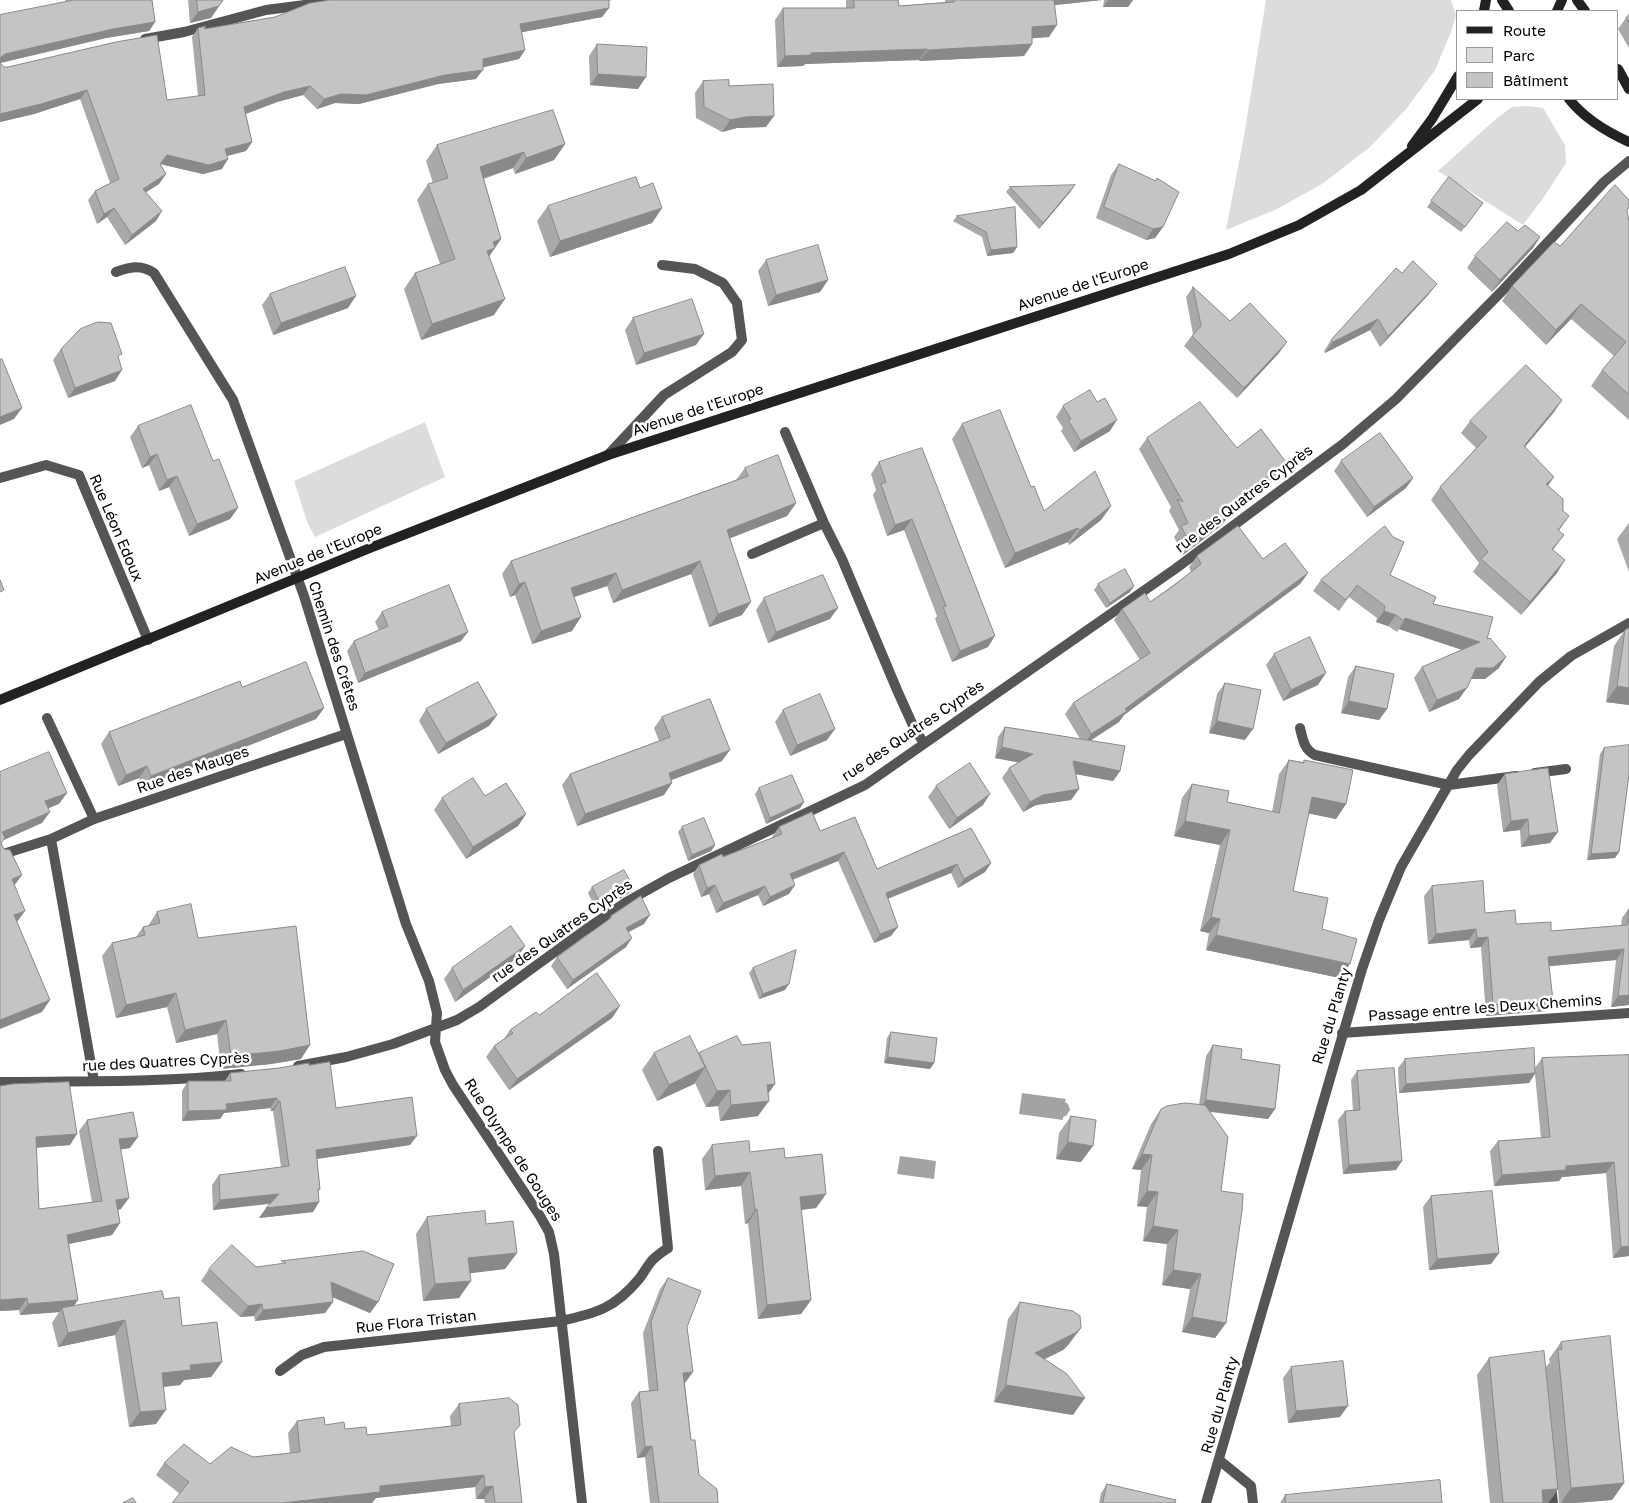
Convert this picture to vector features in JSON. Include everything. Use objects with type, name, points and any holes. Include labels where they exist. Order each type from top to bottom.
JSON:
[{"type":"main road","points":[[1619,71],[1629,89]]},
{"type":"main road","name":"Avenue de l'Europe","points":[[1405,157],[1432,119],[1456,79]]},
{"type":"main road","name":"Avenue de l'Europe","points":[[0,700],[296,578],[608,455],[1229,254],[1299,225],[1361,190],[1477,100]]},
{"type":"main road","points":[[1570,100],[1590,120],[1611,134],[1629,142]]},
{"type":"street","points":[[136,40],[184,32],[266,5],[342,0]]},
{"type":"street","name":"rue des Quatres Cyprès","points":[[291,1067],[393,1044],[456,1020],[479,1007],[628,901],[669,878],[865,785],[1175,569],[1343,444],[1396,399],[1604,182],[1629,160]]},
{"type":"street","points":[[608,455],[664,395],[732,352],[742,340],[736,303],[723,283],[695,269],[662,265]]},
{"type":"street","name":"Chemin des Crêtes","points":[[116,272],[138,267],[154,273],[233,400],[304,596],[406,924],[429,981],[436,1013],[436,1028]]},
{"type":"street","points":[[785,432],[915,730],[924,743]]},
{"type":"street","name":"Rue Léon Edoux","points":[[0,478],[46,465],[79,475],[148,640]]},
{"type":"street","points":[[752,554],[824,523]]},
{"type":"street","name":"Rue du Planty","points":[[1206,1503],[1342,1032],[1374,936],[1398,876],[1449,785],[1469,755],[1539,682],[1571,656],[1629,623]]},
{"type":"street","points":[[47,718],[94,819]]},
{"type":"street","points":[[1300,728],[1308,751],[1315,755],[1449,785],[1566,769]]},
{"type":"street","name":"Rue des Mauges","points":[[0,855],[51,839],[94,819],[346,734]]},
{"type":"street","points":[[51,839],[94,1081]]},
{"type":"street","name":"Passage entre les Deux Chemins","points":[[1342,1032],[1629,1013]]},
{"type":"street","name":"Rue Olympe de Gouges","points":[[436,1028],[436,1042],[445,1070],[453,1085],[549,1232],[554,1254],[582,1503]]},
{"type":"street","name":"rue des Quatres Cyprès","points":[[0,1082],[204,1078],[253,1073]]},
{"type":"street","points":[[562,1321],[593,1314],[610,1306],[626,1294],[641,1277],[650,1261],[668,1248],[658,1151]]},
{"type":"street","name":"Rue Flora Tristan","points":[[280,1371],[302,1355],[324,1347],[562,1321]]},
{"type":"street","points":[[1219,1460],[1251,1486],[1253,1503]]},
{"type":"street","points":[[1550,1475],[1553,1503]]},
{"type":"green space","points":[[1266,0],[1451,0],[1456,15],[1435,70],[1407,108],[1370,147],[1322,184],[1277,209],[1226,230],[1244,136]]},
{"type":"green space","points":[[1528,106],[1543,108],[1565,145],[1566,163],[1523,225],[1438,171],[1512,107]]},
{"type":"green space","points":[[425,422],[445,477],[315,537],[308,524],[294,481]]},
{"type":"shaded area","points":[[1022,1093],[1066,1099],[1065,1102],[1070,1110],[1063,1117],[1063,1120],[1019,1114]]},
{"type":"shaded area","points":[[900,1156],[936,1161],[934,1179],[897,1174]]},
{"type":"building","points":[[74,0],[152,0],[155,22],[113,29],[5,54],[0,58],[0,15]]},
{"type":"building","points":[[197,0],[223,0],[219,6],[198,12]]},
{"type":"building","points":[[330,0],[609,0],[609,8],[520,24],[525,50],[483,59],[483,70],[445,75],[366,95],[341,94],[324,99],[310,86],[284,92],[244,107],[252,142],[225,149],[228,159],[209,165],[167,155],[160,164],[166,174],[143,189],[162,211],[132,235],[114,208],[104,214],[95,191],[119,179],[87,90],[0,114],[0,63],[4,67],[8,67],[116,42],[157,35],[167,100],[205,95],[198,28],[206,26],[204,29],[275,17],[310,3]]},
{"type":"building","points":[[854,0],[898,0],[899,6],[954,2],[954,0],[1054,0],[1057,25],[1032,27],[1032,44],[928,50],[811,53],[811,55],[785,56],[783,8],[854,8]]},
{"type":"building","points":[[597,44],[647,47],[646,77],[598,74]]},
{"type":"building","points":[[729,80],[729,86],[773,84],[774,116],[745,117],[730,120],[704,107],[703,81]]},
{"type":"building","points":[[553,110],[565,144],[526,158],[524,152],[480,167],[501,239],[493,242],[495,248],[487,251],[505,299],[432,324],[415,273],[455,259],[428,184],[448,178],[437,145]]},
{"type":"building","points":[[1119,164],[1156,181],[1157,178],[1179,192],[1163,227],[1153,229],[1104,207]]},
{"type":"building","points":[[636,177],[640,188],[653,183],[662,208],[560,241],[548,206]]},
{"type":"building","points":[[1449,177],[1483,203],[1465,227],[1431,201]]},
{"type":"building","points":[[1075,185],[1043,223],[1010,187]]},
{"type":"building","points":[[1615,185],[1629,200],[1627,210],[1629,222],[1629,395],[1602,370],[1626,342],[1581,304],[1556,330],[1512,286],[1554,242],[1560,246]]},
{"type":"building","points":[[1015,207],[1017,247],[991,250],[986,232],[957,216]]},
{"type":"building","points":[[1507,222],[1518,231],[1525,225],[1540,237],[1500,280],[1475,256]]},
{"type":"building","points":[[818,245],[828,280],[776,295],[766,260]]},
{"type":"building","points":[[1413,261],[1437,284],[1388,336],[1378,319],[1333,342],[1331,340],[1396,268],[1402,273]]},
{"type":"building","points":[[345,267],[356,296],[281,323],[270,294]]},
{"type":"building","points":[[1193,287],[1230,321],[1250,303],[1287,342],[1244,388],[1192,336],[1201,326]]},
{"type":"building","points":[[692,299],[704,334],[644,353],[633,318]]},
{"type":"building","points":[[98,322],[111,323],[122,354],[118,356],[122,370],[75,388],[61,349],[80,329]]},
{"type":"building","points":[[2,359],[22,408],[0,417],[0,360]]},
{"type":"building","points":[[1526,365],[1562,400],[1524,446],[1554,477],[1546,484],[1563,499],[1563,511],[1569,516],[1558,530],[1564,535],[1552,549],[1565,560],[1530,602],[1481,559],[1488,552],[1440,487],[1487,437],[1470,421]]},
{"type":"building","points":[[1090,390],[1097,402],[1105,398],[1117,420],[1081,441],[1068,420],[1071,419],[1063,406]]},
{"type":"building","points":[[1200,402],[1237,448],[1261,429],[1286,462],[1226,508],[1230,514],[1190,544],[1181,526],[1188,523],[1177,499],[1183,502],[1147,438]]},
{"type":"building","points":[[191,405],[213,461],[219,459],[238,508],[197,524],[177,476],[167,480],[157,454],[150,457],[138,426]]},
{"type":"building","points":[[1000,410],[1031,487],[1034,486],[1044,511],[1095,471],[1111,506],[1080,530],[1078,528],[1015,553],[962,424]]},
{"type":"building","points":[[1380,433],[1413,478],[1374,507],[1341,461]]},
{"type":"building","points":[[922,448],[995,636],[960,651],[943,607],[946,606],[912,519],[895,525],[881,484],[886,482],[879,462]]},
{"type":"building","points":[[778,455],[796,503],[727,530],[751,602],[718,614],[700,561],[622,590],[616,573],[571,588],[581,617],[541,631],[525,582],[519,584],[511,561],[748,476],[745,468]]},
{"type":"building","points":[[1238,526],[1263,559],[1285,543],[1308,573],[1125,709],[1127,711],[1091,734],[1073,703],[1150,653],[1122,609],[1145,593],[1150,602],[1172,587],[1201,564],[1197,556]]},
{"type":"building","points":[[1385,526],[1393,537],[1404,542],[1390,575],[1436,597],[1433,604],[1493,617],[1487,639],[1490,638],[1506,657],[1493,668],[1476,668],[1467,688],[1437,700],[1422,667],[1480,642],[1405,618],[1404,621],[1396,615],[1384,611],[1385,606],[1357,585],[1346,600],[1321,580]]},
{"type":"building","points":[[1125,569],[1134,586],[1110,603],[1098,584]]},
{"type":"building","points":[[823,575],[838,608],[776,632],[764,598]]},
{"type":"building","points":[[0,580],[4,590],[0,592]]},
{"type":"building","points":[[449,585],[468,632],[365,673],[354,641],[388,626],[382,612]]},
{"type":"building","points":[[1629,628],[1629,688],[1617,686],[1625,630]]},
{"type":"building","points":[[1310,637],[1326,673],[1291,690],[1274,654]]},
{"type":"building","points":[[306,662],[324,708],[151,776],[147,766],[126,775],[109,732],[240,681],[242,687]]},
{"type":"building","points":[[1356,666],[1394,674],[1387,709],[1349,701]]},
{"type":"building","points":[[478,682],[497,715],[446,743],[426,709]]},
{"type":"building","points":[[1225,683],[1261,690],[1253,729],[1217,721]]},
{"type":"building","points":[[820,694],[835,729],[797,745],[783,710]]},
{"type":"building","points":[[710,699],[730,750],[669,773],[672,783],[585,814],[570,774],[670,737],[662,717]]},
{"type":"building","points":[[1005,727],[1125,746],[1120,771],[1073,761],[1079,789],[1043,795],[1030,802],[1009,768],[1033,754],[1002,747]]},
{"type":"building","points":[[1629,745],[1629,774],[1619,852],[1591,854],[1604,748]]},
{"type":"building","points":[[49,752],[67,793],[45,801],[50,812],[2,832],[5,838],[1,843],[4,849],[10,850],[22,875],[12,879],[25,911],[14,915],[50,1000],[0,1020],[0,772]]},
{"type":"building","points":[[1289,760],[1304,763],[1304,760],[1353,770],[1346,804],[1312,797],[1293,891],[1328,898],[1322,929],[1357,939],[1350,964],[1216,935],[1220,919],[1211,917],[1230,830],[1185,821],[1192,784],[1229,791],[1227,802],[1279,813]]},
{"type":"building","points":[[970,763],[990,794],[957,818],[936,786]]},
{"type":"building","points":[[1548,768],[1558,832],[1529,836],[1528,819],[1511,821],[1505,774]]},
{"type":"building","points":[[792,775],[804,802],[770,818],[759,788]]},
{"type":"building","points":[[473,778],[485,796],[506,783],[526,814],[473,847],[442,798]]},
{"type":"building","points":[[812,812],[820,831],[855,817],[877,869],[971,828],[991,863],[964,879],[957,864],[886,893],[898,927],[880,934],[844,852],[790,874],[795,885],[770,897],[765,886],[723,903],[715,885],[707,888],[699,865],[722,854],[723,857],[782,834],[779,827]]},
{"type":"building","points":[[704,818],[715,845],[692,855],[682,827]]},
{"type":"building","points":[[624,870],[633,887],[602,907],[592,887]]},
{"type":"building","points":[[1483,881],[1485,913],[1515,910],[1516,924],[1551,922],[1551,931],[1627,925],[1629,909],[1629,995],[1618,996],[1624,949],[1548,957],[1553,1000],[1493,1005],[1488,937],[1477,938],[1476,929],[1436,934],[1432,886]]},
{"type":"building","points":[[641,896],[650,915],[626,928],[632,938],[573,980],[557,957]]},
{"type":"building","points":[[191,904],[198,938],[296,926],[310,1045],[280,1051],[231,1056],[226,1020],[185,1030],[176,993],[126,1005],[112,943],[145,935],[143,927],[160,923],[157,912]]},
{"type":"building","points":[[511,926],[525,946],[463,990],[452,968]]},
{"type":"building","points":[[796,950],[789,984],[763,994],[753,968]]},
{"type":"building","points":[[597,973],[620,1006],[517,1079],[494,1046],[513,1033],[510,1030],[536,1012],[539,1015]]},
{"type":"building","points":[[891,1032],[937,1038],[934,1063],[888,1057]]},
{"type":"building","points":[[690,1036],[705,1067],[669,1085],[654,1053]]},
{"type":"building","points":[[737,1036],[742,1045],[770,1042],[775,1084],[767,1085],[769,1101],[731,1105],[730,1090],[717,1091],[699,1053]]},
{"type":"building","points":[[1213,1045],[1242,1049],[1241,1059],[1280,1065],[1275,1109],[1206,1100]]},
{"type":"building","points":[[1534,1048],[1535,1073],[1406,1084],[1405,1059]]},
{"type":"building","points":[[1629,1055],[1629,1246],[1621,1247],[1614,1162],[1566,1166],[1566,1170],[1502,1175],[1498,1141],[1550,1137],[1542,1058]]},
{"type":"building","points":[[330,1062],[336,1108],[412,1097],[417,1136],[316,1150],[320,1189],[318,1189],[319,1202],[266,1208],[279,1194],[220,1200],[219,1175],[289,1166],[280,1101],[278,1102],[277,1098],[226,1104],[227,1110],[188,1111],[188,1081],[231,1081],[230,1073]]},
{"type":"building","points":[[1394,1068],[1402,1161],[1349,1165],[1345,1111],[1360,1110],[1357,1071]]},
{"type":"building","points":[[69,1082],[77,1134],[36,1137],[39,1209],[102,1201],[87,1120],[133,1112],[138,1137],[119,1139],[129,1198],[116,1200],[120,1223],[67,1235],[78,1300],[28,1304],[27,1298],[0,1300],[0,1086]]},
{"type":"building","points":[[1185,1103],[1205,1105],[1228,1137],[1221,1191],[1243,1194],[1226,1323],[1192,1317],[1201,1274],[1173,1270],[1178,1230],[1153,1226],[1158,1192],[1147,1191],[1152,1155],[1142,1154],[1161,1109]]},
{"type":"building","points":[[1071,1116],[1096,1120],[1093,1146],[1068,1142]]},
{"type":"building","points":[[749,1141],[750,1152],[784,1148],[785,1158],[822,1154],[826,1194],[800,1197],[811,1300],[767,1305],[757,1209],[755,1210],[750,1172],[715,1176],[712,1145]]},
{"type":"building","points":[[1492,1191],[1499,1253],[1437,1259],[1431,1196]]},
{"type":"building","points":[[485,1211],[486,1224],[513,1221],[517,1253],[468,1258],[471,1281],[435,1284],[427,1217]]},
{"type":"building","points":[[232,1245],[256,1267],[286,1263],[281,1261],[363,1251],[394,1264],[378,1302],[331,1282],[333,1302],[263,1310],[262,1304],[248,1306],[209,1269]]},
{"type":"building","points":[[668,1278],[701,1291],[687,1327],[693,1372],[683,1373],[691,1440],[695,1440],[699,1475],[717,1489],[718,1503],[659,1503],[652,1446],[645,1447],[639,1392],[658,1390],[651,1322]]},
{"type":"building","points":[[162,1291],[164,1299],[179,1297],[182,1326],[217,1322],[222,1362],[190,1365],[191,1370],[162,1373],[166,1410],[140,1412],[125,1320],[68,1333],[62,1308]]},
{"type":"building","points":[[1020,1302],[1073,1311],[1080,1316],[1081,1328],[1075,1333],[1035,1353],[1067,1374],[1085,1398],[1006,1385]]},
{"type":"building","points":[[1610,1336],[1624,1483],[1571,1488],[1558,1350],[1562,1349],[1561,1342]]},
{"type":"building","points":[[1544,1351],[1558,1489],[1542,1490],[1543,1503],[1503,1503],[1489,1358]]},
{"type":"building","points":[[1343,1361],[1348,1406],[1296,1411],[1291,1367]]},
{"type":"building","points":[[509,1398],[518,1405],[520,1425],[514,1432],[522,1503],[495,1503],[493,1486],[485,1487],[484,1475],[380,1486],[380,1492],[282,1503],[172,1503],[189,1482],[164,1463],[184,1444],[210,1464],[231,1447],[253,1457],[300,1452],[297,1421],[324,1417],[325,1425],[344,1422],[345,1429],[366,1427],[367,1435],[406,1431],[461,1425],[459,1404]]},
{"type":"building","points":[[1440,1480],[1442,1503],[1286,1503],[1285,1495]]},
{"type":"building","points":[[1107,1484],[1176,1500],[1175,1503],[1103,1503]]},
{"type":"building","points":[[133,1498],[136,1503],[123,1503]]}]
